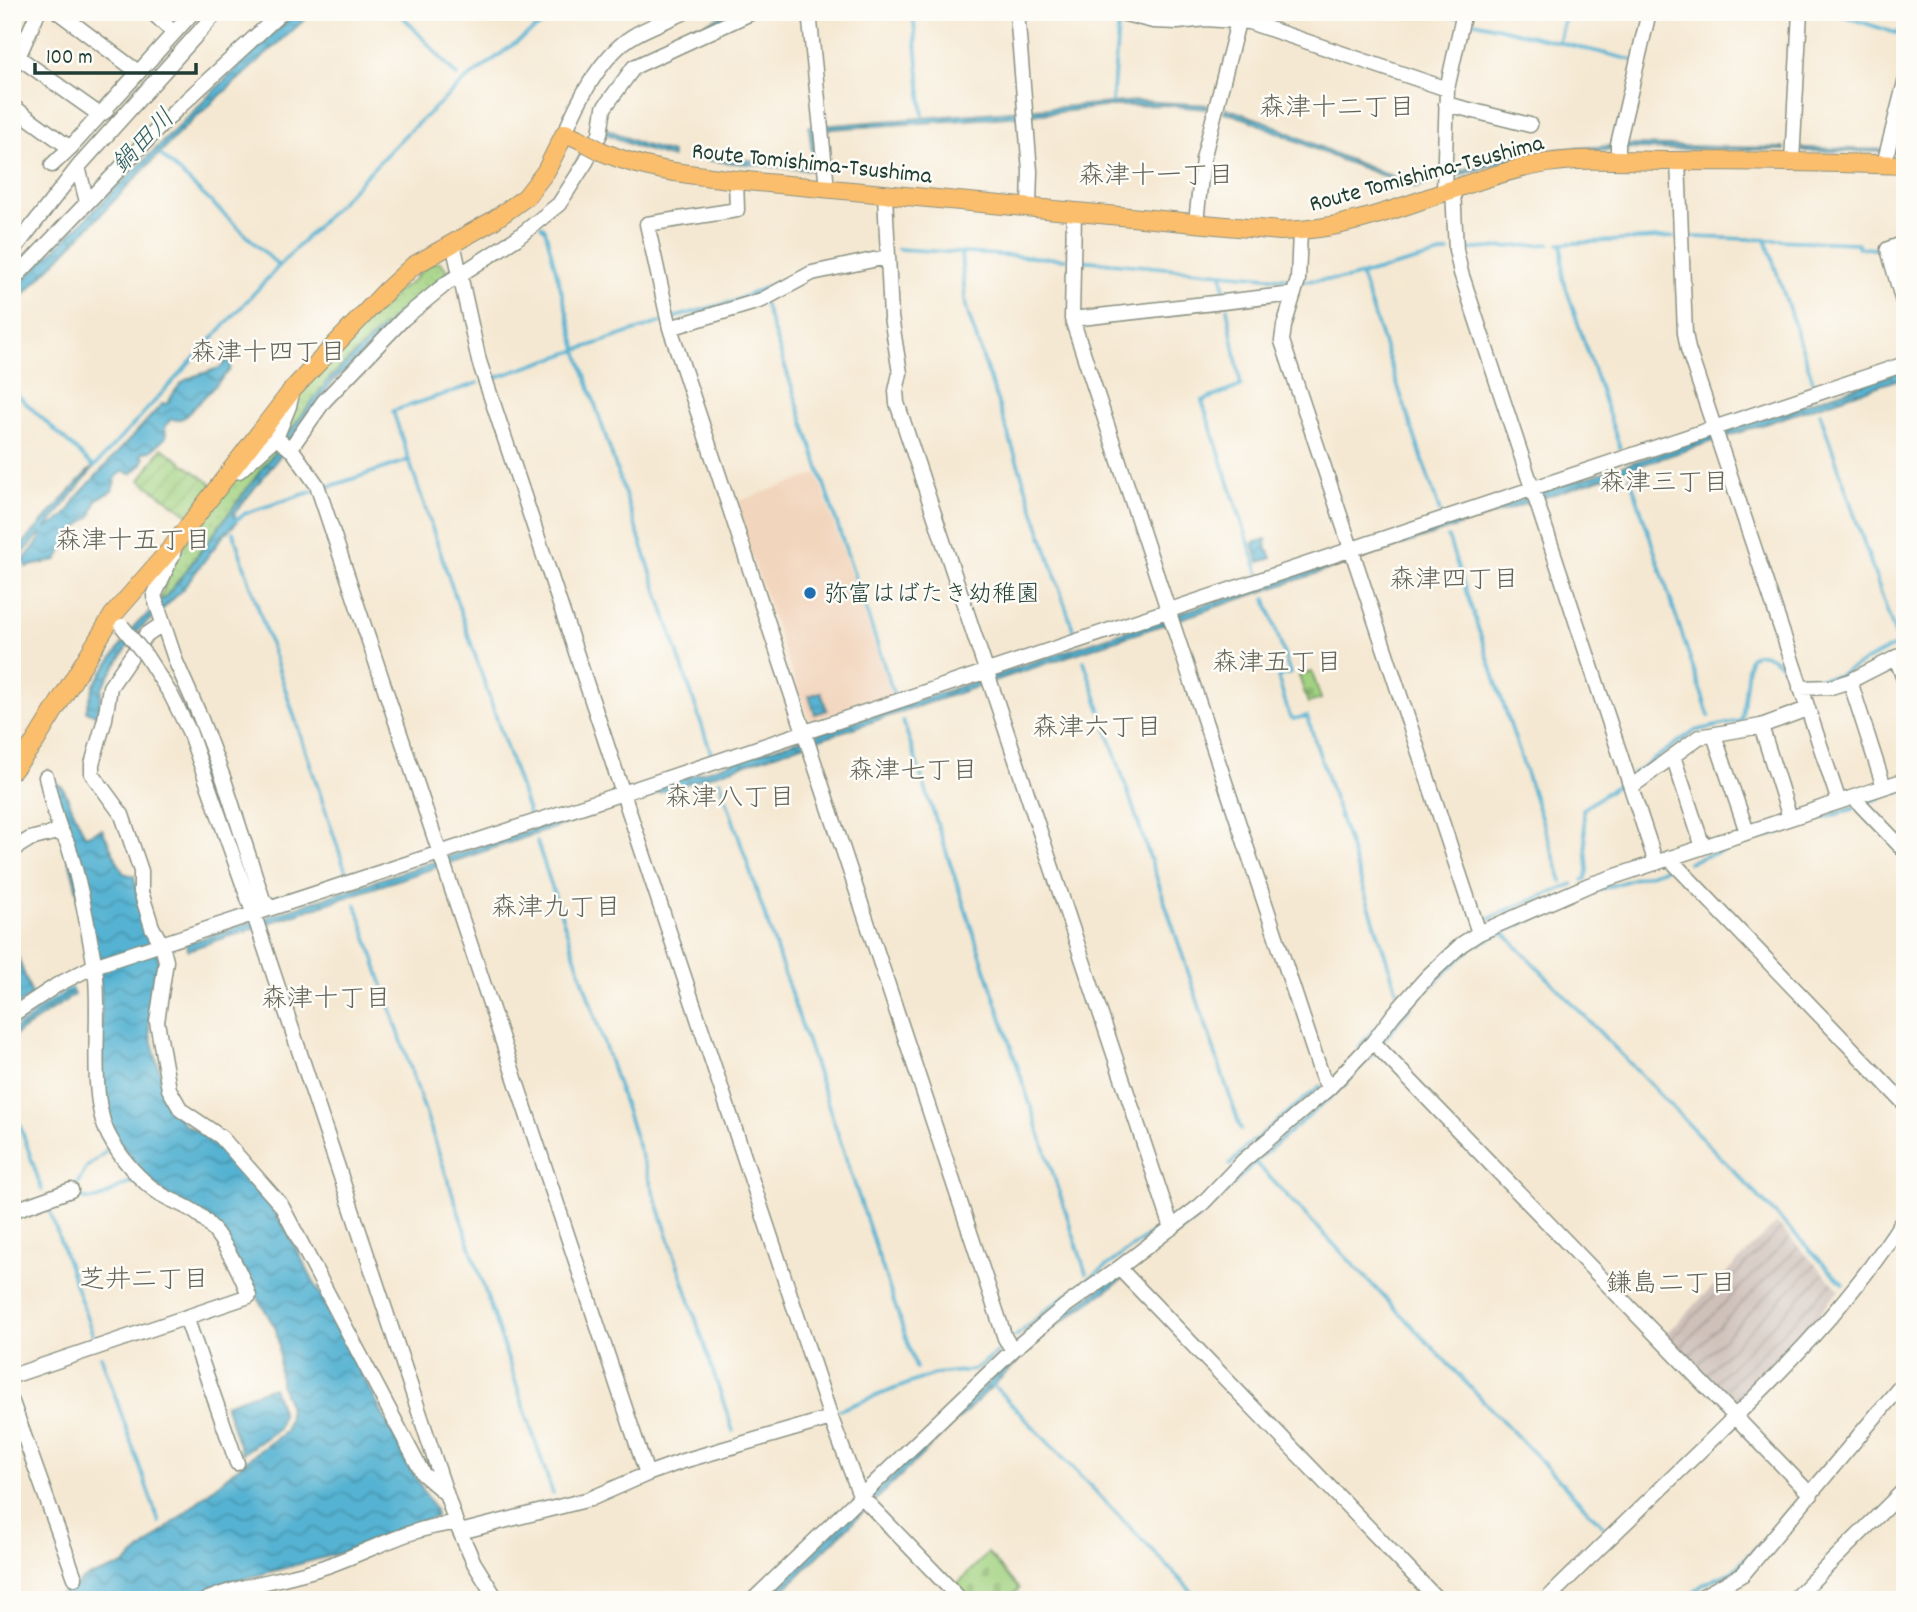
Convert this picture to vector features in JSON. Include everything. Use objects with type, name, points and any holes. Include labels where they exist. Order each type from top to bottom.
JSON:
[{"type":"main road","name":"Route Tomishima-Tsushima","points":[[572,136],[630,164],[653,170],[885,195],[1300,231],[1348,223],[1515,169],[1550,163],[1578,160],[1792,162],[1886,155],[1905,165]]},
{"type":"main road","points":[[12,771],[21,762],[118,620],[293,389],[413,266],[494,220],[526,197],[572,136]]},
{"type":"street","points":[[38,12],[15,64],[100,115]]},
{"type":"street","points":[[58,12],[138,72]]},
{"type":"street","points":[[152,12],[174,33]]},
{"type":"street","points":[[52,164],[70,148],[193,12]]},
{"type":"street","points":[[12,252],[78,167],[217,12]]},
{"type":"street","points":[[12,281],[176,110],[282,12]]},
{"type":"street","points":[[572,136],[577,104],[605,63],[630,38],[685,12]]},
{"type":"street","points":[[228,474],[239,471],[283,444],[366,355],[459,270],[517,239],[559,204],[600,134],[604,108],[634,67],[753,12]]},
{"type":"street","points":[[809,12],[827,188]]},
{"type":"street","points":[[1017,12],[1030,171],[1029,206]]},
{"type":"street","points":[[1117,12],[1153,21],[1178,22],[1240,16],[1447,89]]},
{"type":"street","points":[[1464,12],[1446,104],[1448,190],[1456,250],[1461,273],[1631,787],[1663,860],[1905,1104]]},
{"type":"street","points":[[1618,161],[1618,144],[1649,12]]},
{"type":"street","points":[[1792,162],[1800,12]]},
{"type":"street","points":[[1196,222],[1203,159],[1240,16]]},
{"type":"street","points":[[1886,155],[1905,82]]},
{"type":"street","points":[[100,115],[113,108],[136,86],[152,84]]},
{"type":"street","points":[[1446,104],[1530,124]]},
{"type":"street","points":[[12,107],[70,148]]},
{"type":"street","points":[[1678,161],[1685,333],[1714,434],[1839,802]]},
{"type":"street","points":[[78,167],[87,202]]},
{"type":"street","points":[[736,180],[737,210],[647,224],[670,328],[1005,1338],[1013,1350]]},
{"type":"street","points":[[885,195],[891,317],[900,373],[895,391],[897,403],[1172,1228]]},
{"type":"street","points":[[1074,211],[1072,319],[1170,608],[1322,1076],[1329,1087]]},
{"type":"street","points":[[1300,231],[1298,280],[1282,341],[1479,933]]},
{"type":"street","points":[[453,243],[479,361],[831,1418],[860,1495],[961,1600]]},
{"type":"street","points":[[1905,243],[1888,249],[1905,309]]},
{"type":"street","points":[[670,328],[762,300],[812,273],[887,257]]},
{"type":"street","points":[[1072,319],[1294,294]]},
{"type":"street","points":[[12,1015],[57,985],[94,966],[256,920],[271,908],[442,859],[625,800],[987,676],[1170,608],[1353,554],[1714,434],[1905,364]]},
{"type":"street","points":[[293,389],[283,444],[317,485],[647,1474]]},
{"type":"street","points":[[174,545],[173,554],[156,589],[159,613],[224,780],[263,900],[271,908]]},
{"type":"street","points":[[159,613],[110,687],[105,719],[92,764],[93,774],[122,815],[141,871],[141,892],[166,961],[157,1022],[166,1079],[175,1101],[188,1117],[228,1144],[281,1205],[423,1474],[446,1494]]},
{"type":"street","points":[[118,620],[171,695],[189,731],[256,920],[446,1494],[474,1563],[497,1600]]},
{"type":"street","points":[[1800,688],[1831,687],[1850,681],[1900,655],[1905,682]]},
{"type":"street","points":[[1850,681],[1884,787]]},
{"type":"street","points":[[1631,787],[1699,737],[1761,726],[1807,709]]},
{"type":"street","points":[[1761,726],[1790,818]]},
{"type":"street","points":[[1714,735],[1747,832]]},
{"type":"street","points":[[1673,756],[1703,847]]},
{"type":"street","points":[[12,1376],[249,1296],[221,1242],[201,1216],[145,1183],[108,1135],[98,1095],[97,984],[94,966],[74,867],[46,777]]},
{"type":"street","points":[[753,1600],[1013,1350],[1063,1307],[1201,1205],[1243,1161],[1329,1087],[1373,1042],[1427,976],[1462,944],[1479,933],[1590,885],[1905,780]]},
{"type":"street","points":[[1854,798],[1905,852]]},
{"type":"street","points":[[12,850],[30,839],[61,831]]},
{"type":"street","points":[[1373,1042],[1811,1495]]},
{"type":"street","points":[[12,1210],[71,1190]]},
{"type":"street","points":[[1546,1600],[1809,1342],[1865,1273],[1905,1217]]},
{"type":"street","points":[[1119,1268],[1438,1600]]},
{"type":"street","points":[[186,1317],[237,1463]]},
{"type":"street","points":[[1696,1600],[1743,1574],[1905,1381]]},
{"type":"street","points":[[12,1402],[75,1578]]},
{"type":"street","points":[[206,1600],[233,1588],[325,1567],[416,1530],[458,1527],[590,1499],[647,1474],[722,1448],[831,1418]]},
{"type":"street","points":[[1793,1600],[1905,1489]]},
{"type":"shaded area","name":"弥富はばたき幼稚園","points":[[817,474],[891,695],[813,720],[809,718],[795,682],[733,503]]},
{"type":"shaded area","points":[[1776,1223],[1839,1289],[1803,1334],[1731,1409],[1662,1338]]},
{"type":"green space","points":[[440,262],[449,272],[403,309],[329,379],[284,439],[282,436],[298,393],[399,289],[411,282],[427,266]]},
{"type":"green space","points":[[274,445],[279,446],[164,599],[160,599],[176,556],[225,487]]},
{"type":"green space","points":[[162,448],[213,485],[190,516],[140,480]]},
{"type":"green space","points":[[1312,672],[1321,699],[1308,703],[1299,676]]},
{"type":"green space","points":[[988,1553],[1019,1589],[1008,1600],[970,1600],[956,1585]]},
{"type":"water","points":[[296,12],[313,12],[181,131],[12,307],[12,292]]},
{"type":"water","points":[[729,12],[739,12],[642,58],[627,71],[601,107],[599,125],[586,154],[556,202],[534,223],[454,274],[407,312],[331,384],[290,443],[234,514],[237,522],[182,590],[139,629],[102,687],[98,716],[86,711],[94,685],[136,624],[153,610],[160,599],[164,599],[182,577],[329,379],[403,309],[453,268],[464,265],[511,235],[554,199],[583,152],[598,105],[626,65],[641,54]]},
{"type":"water","points":[[1138,101],[1207,105],[1206,109],[1163,105],[1112,106],[1023,116],[815,130],[819,171],[706,160],[706,156],[814,166],[809,127]]},
{"type":"water","points":[[1226,108],[1266,122],[1340,156],[1415,185],[1433,179],[1434,182],[1416,188],[1224,112]]},
{"type":"water","points":[[1905,121],[1905,138],[1901,152],[1802,151],[1802,148],[1897,150]]},
{"type":"water","points":[[607,129],[638,143],[672,153],[672,158],[636,147],[605,133]]},
{"type":"water","points":[[1625,145],[1785,148],[1785,150],[1625,149]]},
{"type":"water","points":[[1611,146],[1612,150],[1526,155],[1456,176],[1455,173],[1524,152]]},
{"type":"water","points":[[227,360],[231,365],[229,371],[185,417],[171,419],[165,427],[166,437],[151,451],[141,455],[144,458],[142,464],[131,474],[124,471],[116,477],[112,491],[97,499],[91,516],[72,532],[57,560],[26,567],[24,560],[41,538],[39,535],[12,566],[12,556],[88,471],[94,467],[47,527],[68,513],[75,499],[162,404],[168,403],[179,386],[190,378],[221,367]]},
{"type":"water","points":[[1905,370],[1905,377],[188,950],[186,944]]},
{"type":"water","points":[[1266,539],[1267,551],[1272,558],[1259,562],[1253,543]]},
{"type":"water","points":[[821,692],[827,710],[815,714],[809,696]]},
{"type":"water","points":[[49,777],[63,788],[85,836],[102,829],[123,873],[134,876],[142,920],[155,942],[159,961],[149,1024],[172,1110],[185,1125],[214,1140],[225,1150],[260,1192],[287,1231],[435,1510],[436,1517],[344,1552],[225,1584],[191,1600],[51,1600],[86,1578],[124,1565],[244,1462],[285,1432],[289,1417],[288,1402],[280,1383],[276,1329],[224,1239],[148,1180],[112,1134],[102,1095],[101,989]]},
{"type":"water","points":[[12,942],[32,995],[12,1009]]},
{"type":"water","points":[[72,991],[74,995],[12,1037],[12,1031]]},
{"type":"water","points":[[1117,1276],[1121,1280],[1050,1330],[773,1600],[763,1600],[1042,1331]]},
{"type":"water","points":[[273,1387],[282,1414],[278,1429],[242,1454],[225,1404]]},
{"type":"waterway","points":[[399,12],[457,76]]},
{"type":"waterway","points":[[12,390],[94,467],[279,266],[405,135],[462,83],[562,12]]},
{"type":"waterway","points":[[913,12],[923,115]]},
{"type":"waterway","points":[[1435,12],[1456,17]]},
{"type":"waterway","points":[[1559,42],[1566,12]]},
{"type":"waterway","points":[[1830,12],[1905,36]]},
{"type":"waterway","points":[[1112,103],[1119,16]]},
{"type":"waterway","points":[[1471,21],[1632,60]]},
{"type":"waterway","points":[[12,85],[18,73]]},
{"type":"waterway","points":[[12,150],[15,152],[12,156]]},
{"type":"waterway","name":"鍋田川","points":[[160,154],[279,266]]},
{"type":"waterway","points":[[541,226],[545,229],[577,350],[711,753]]},
{"type":"waterway","points":[[1559,244],[1674,237]]},
{"type":"waterway","points":[[1692,237],[1858,243],[1858,247],[1882,250]]},
{"type":"waterway","points":[[1766,240],[1815,387]]},
{"type":"waterway","points":[[1462,250],[1550,244]]},
{"type":"waterway","points":[[1562,244],[1563,279],[1620,448]]},
{"type":"waterway","points":[[898,249],[1066,259]]},
{"type":"waterway","points":[[1301,281],[1346,279],[1449,252]]},
{"type":"waterway","points":[[961,254],[966,307],[1074,632]]},
{"type":"waterway","points":[[1078,260],[1289,279]]},
{"type":"waterway","points":[[672,318],[732,302],[805,270]]},
{"type":"waterway","points":[[1222,273],[1225,296]]},
{"type":"waterway","points":[[1361,276],[1440,512]]},
{"type":"waterway","points":[[764,303],[894,695]]},
{"type":"waterway","points":[[1227,308],[1241,386],[1202,401],[1259,574]]},
{"type":"waterway","points":[[491,379],[661,322]]},
{"type":"waterway","points":[[325,488],[409,460],[393,411],[478,383]]},
{"type":"waterway","points":[[1820,413],[1899,646],[1905,643]]},
{"type":"waterway","points":[[409,460],[530,817]]},
{"type":"waterway","points":[[1630,477],[1709,716]]},
{"type":"waterway","points":[[235,521],[246,513],[314,491]]},
{"type":"waterway","points":[[233,532],[346,872]]},
{"type":"waterway","points":[[1448,537],[1562,881]]},
{"type":"waterway","points":[[1266,599],[1290,673],[1278,677],[1289,715],[1293,719],[1307,716],[1397,991]]},
{"type":"waterway","points":[[1803,678],[1837,676],[1898,644]]},
{"type":"waterway","points":[[1633,774],[1694,731],[1740,721],[1749,659],[1754,655],[1769,656],[1789,670]]},
{"type":"waterway","points":[[1084,661],[1241,1130]]},
{"type":"waterway","points":[[903,721],[1086,1273]]},
{"type":"waterway","points":[[1583,880],[1586,879],[1588,870],[1583,809],[1625,780]]},
{"type":"waterway","points":[[720,781],[916,1368]]},
{"type":"waterway","points":[[1867,802],[1905,789]]},
{"type":"waterway","points":[[1688,862],[1855,808]]},
{"type":"waterway","points":[[537,842],[733,1431]]},
{"type":"waterway","points":[[1383,1041],[1414,1002],[1473,946],[1595,891],[1665,869]]},
{"type":"waterway","points":[[1484,922],[1502,912],[1573,884]]},
{"type":"waterway","points":[[356,905],[553,1494]]},
{"type":"waterway","points":[[1503,932],[1843,1284]]},
{"type":"waterway","points":[[12,1026],[71,989]]},
{"type":"waterway","points":[[1358,1048],[1376,1027]]},
{"type":"waterway","points":[[1130,1269],[1209,1209],[1255,1162],[1344,1085],[1373,1054]]},
{"type":"waterway","points":[[1230,1165],[1246,1147],[1320,1086]]},
{"type":"waterway","points":[[12,1102],[42,1190]]},
{"type":"waterway","points":[[76,1186],[87,1167],[109,1149]]},
{"type":"waterway","points":[[1255,1162],[1603,1526]]},
{"type":"waterway","points":[[78,1196],[86,1199],[100,1198],[134,1181]]},
{"type":"waterway","points":[[49,1209],[95,1341]]},
{"type":"waterway","points":[[1015,1337],[1049,1308],[1164,1224]]},
{"type":"waterway","points":[[839,1410],[934,1374],[974,1370],[1002,1349]]},
{"type":"waterway","points":[[101,1356],[159,1522]]},
{"type":"waterway","points":[[991,1383],[1200,1600]]},
{"type":"waterway","points":[[794,1422],[822,1413]]},
{"type":"waterway","points":[[1686,1600],[1702,1585],[1733,1571],[1758,1545]]},
{"type":"waterway","points":[[245,1590],[251,1600]]},
{"type":"place","name":"弥富はばたき幼稚園","points":[[810,593]]},
{"type":"district","name":"森津十二丁目","points":[[1337,106]]},
{"type":"district","name":"森津十一丁目","points":[[1156,174]]},
{"type":"district","name":"森津十四丁目","points":[[268,351]]},
{"type":"district","name":"森津三丁目","points":[[1664,481]]},
{"type":"district","name":"森津十五丁目","points":[[133,539]]},
{"type":"district","name":"森津四丁目","points":[[1454,578]]},
{"type":"district","name":"森津五丁目","points":[[1277,661]]},
{"type":"district","name":"森津六丁目","points":[[1097,726]]},
{"type":"district","name":"森津七丁目","points":[[913,769]]},
{"type":"district","name":"森津八丁目","points":[[730,796]]},
{"type":"district","name":"森津九丁目","points":[[556,906]]},
{"type":"district","name":"森津十丁目","points":[[326,997]]},
{"type":"district","name":"芝井二丁目","points":[[144,1278]]},
{"type":"district","name":"鎌島二丁目","points":[[1671,1282]]}]
